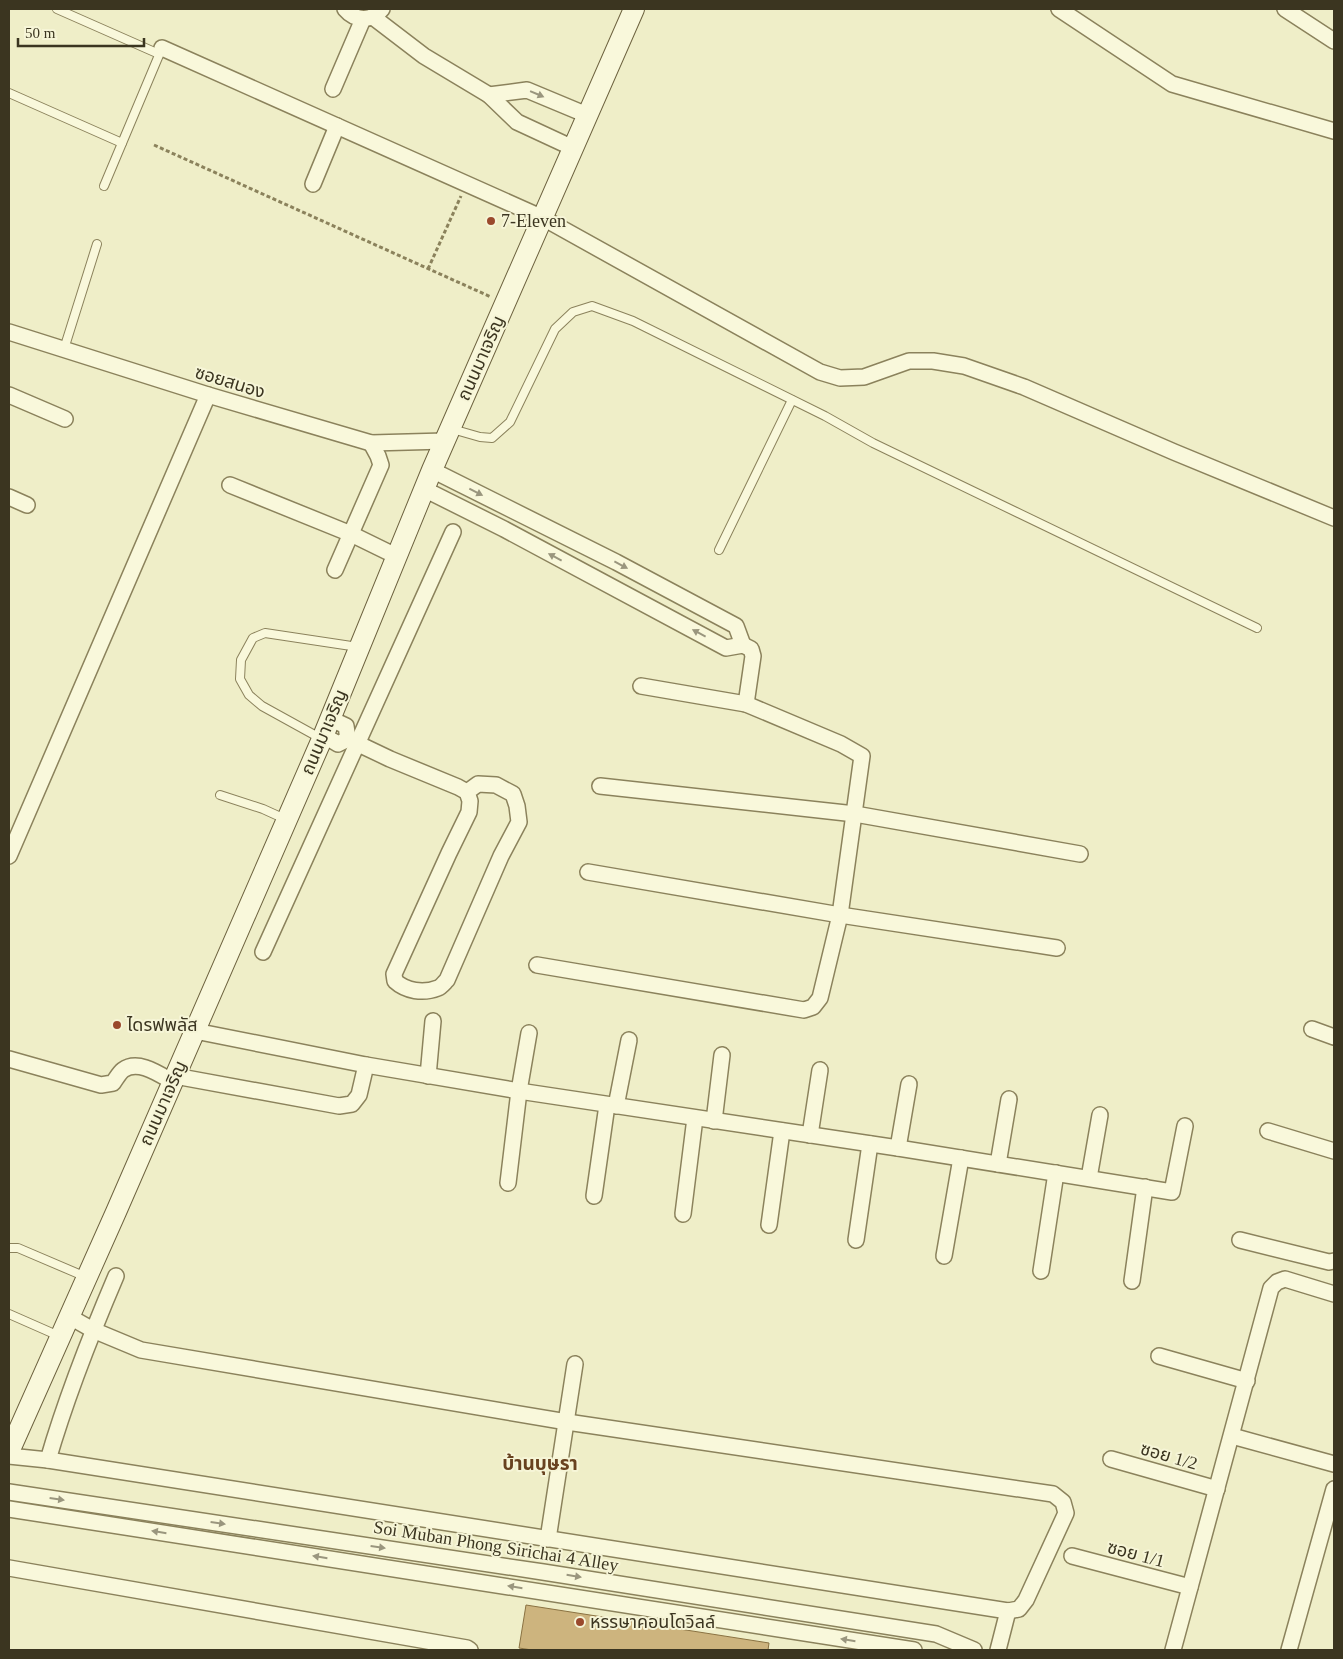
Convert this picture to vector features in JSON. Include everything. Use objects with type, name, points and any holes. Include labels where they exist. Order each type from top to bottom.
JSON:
[{"type":"main road","name":"ถนนมาเจริญ","points":[[9,1454],[287,820],[432,470],[634,9]]},
{"type":"street","points":[[344,9],[354,17],[373,15],[393,34],[424,56],[489,95],[517,122],[573,148]]},
{"type":"street","points":[[1059,9],[1172,84],[1334,131]]},
{"type":"street","points":[[1285,9],[1334,41]]},
{"type":"street","points":[[333,89],[373,15]]},
{"type":"street","points":[[161,51],[337,126],[543,218],[820,372],[840,378],[864,377],[909,361],[932,361],[964,366],[1024,387],[1334,518]]},
{"type":"street","points":[[489,95],[527,90],[587,115]]},
{"type":"street","points":[[313,184],[337,126]]},
{"type":"street","name":"ซอยสนอง","points":[[9,332],[208,395],[371,443],[448,435]]},
{"type":"street","points":[[9,395],[65,420]]},
{"type":"street","points":[[9,856],[208,395]]},
{"type":"street","points":[[335,570],[381,465],[371,443]]},
{"type":"street","points":[[432,470],[616,562],[736,626],[743,645]]},
{"type":"street","points":[[230,485],[351,534],[396,556]]},
{"type":"street","points":[[424,489],[726,648],[743,645],[751,649],[754,656],[746,704]]},
{"type":"street","points":[[9,497],[27,505]]},
{"type":"street","points":[[263,952],[353,742],[453,532]]},
{"type":"street","points":[[537,965],[804,1010],[813,1007],[820,998],[840,915],[862,756],[841,744],[746,704],[641,686]]},
{"type":"street","points":[[325,731],[338,744],[353,742],[467,792],[470,801],[469,812],[394,974],[395,981],[407,989],[425,991],[439,988],[447,980],[501,856],[519,822],[513,794],[496,785],[478,784],[467,792]]},
{"type":"street","points":[[600,786],[855,814],[1080,854]]},
{"type":"street","points":[[588,872],[840,915],[1057,948]]},
{"type":"street","points":[[428,1076],[433,1021]]},
{"type":"street","points":[[1312,1030],[1334,1037]]},
{"type":"street","points":[[195,1031],[366,1065],[519,1091],[898,1148],[1172,1192],[1185,1126]]},
{"type":"street","points":[[508,1183],[519,1091],[529,1033]]},
{"type":"street","points":[[594,1196],[612,1106],[629,1040]]},
{"type":"street","points":[[714,1121],[722,1054]]},
{"type":"street","points":[[9,1059],[101,1085],[113,1083],[123,1070],[130,1066],[151,1070],[174,1079],[339,1106],[352,1104],[359,1095],[366,1065]]},
{"type":"street","points":[[810,1135],[820,1070]]},
{"type":"street","points":[[898,1148],[909,1084]]},
{"type":"street","points":[[998,1164],[1008,1099]]},
{"type":"street","points":[[1089,1178],[1100,1116]]},
{"type":"street","points":[[683,1214],[695,1118]]},
{"type":"street","points":[[769,1225],[782,1131]]},
{"type":"street","points":[[1268,1131],[1334,1151]]},
{"type":"street","points":[[856,1240],[870,1144]]},
{"type":"street","points":[[944,1256],[961,1158]]},
{"type":"street","points":[[1041,1271],[1056,1173]]},
{"type":"street","points":[[1132,1281],[1145,1188]]},
{"type":"street","points":[[1240,1240],[1329,1262],[1334,1261]]},
{"type":"street","points":[[48,1460],[93,1330],[116,1276]]},
{"type":"street","points":[[1172,1650],[1272,1288],[1277,1282],[1285,1279],[1334,1294]]},
{"type":"street","points":[[9,1454],[1008,1612],[1019,1609],[1026,1600],[1066,1513],[1063,1502],[1053,1494],[567,1422],[141,1350],[93,1330],[70,1317]]},
{"type":"street","points":[[1159,1356],[1247,1381]]},
{"type":"street","points":[[548,1539],[576,1364]]},
{"type":"street","points":[[1232,1436],[1334,1464]]},
{"type":"street","name":"ซอย 1/2","points":[[1111,1459],[1217,1489]]},
{"type":"street","points":[[1289,1650],[1334,1489]]},
{"type":"street","name":"Soi Muban Phong Sirichai 4 Alley","points":[[9,1492],[543,1572],[936,1634],[974,1650]]},
{"type":"street","points":[[9,1509],[914,1650]]},
{"type":"street","name":"ซอย 1/1","points":[[1072,1556],[1190,1587]]},
{"type":"street","points":[[9,1568],[470,1650]]},
{"type":"street","points":[[541,1591],[543,1572]]},
{"type":"street","points":[[998,1650],[1008,1612]]},
{"type":"lane","points":[[57,9],[161,51],[104,186]]},
{"type":"lane","points":[[9,93],[122,143]]},
{"type":"lane","points":[[64,349],[97,244]]},
{"type":"lane","points":[[448,435],[492,438],[510,422],[555,329],[573,312],[592,306],[633,321],[825,416],[873,443],[1257,628]]},
{"type":"lane","points":[[719,550],[792,400]]},
{"type":"lane","points":[[325,731],[262,706],[249,695],[240,679],[241,660],[253,638],[265,633],[359,648]]},
{"type":"lane","points":[[220,794],[263,809],[287,820]]},
{"type":"lane","points":[[9,1248],[18,1248],[87,1277]]},
{"type":"lane","points":[[9,1314],[61,1337]]},
{"type":"path","points":[[154,146],[505,303]]},
{"type":"path","points":[[428,269],[466,184]]},
{"type":"building","name":"หรรษาคอนโดวิลล์","points":[[526,1605],[769,1643],[768,1650],[532,1650],[519,1648]]},
{"type":"place","name":"7-Eleven","points":[[491,221]]},
{"type":"place","name":"ไดรฟพลัส","points":[[117,1025]]},
{"type":"place","name":"หรรษาคอนโดวิลล์","points":[[580,1622]]},
{"type":"district","name":"บ้านบุษรา","points":[[540,1463]]}]
